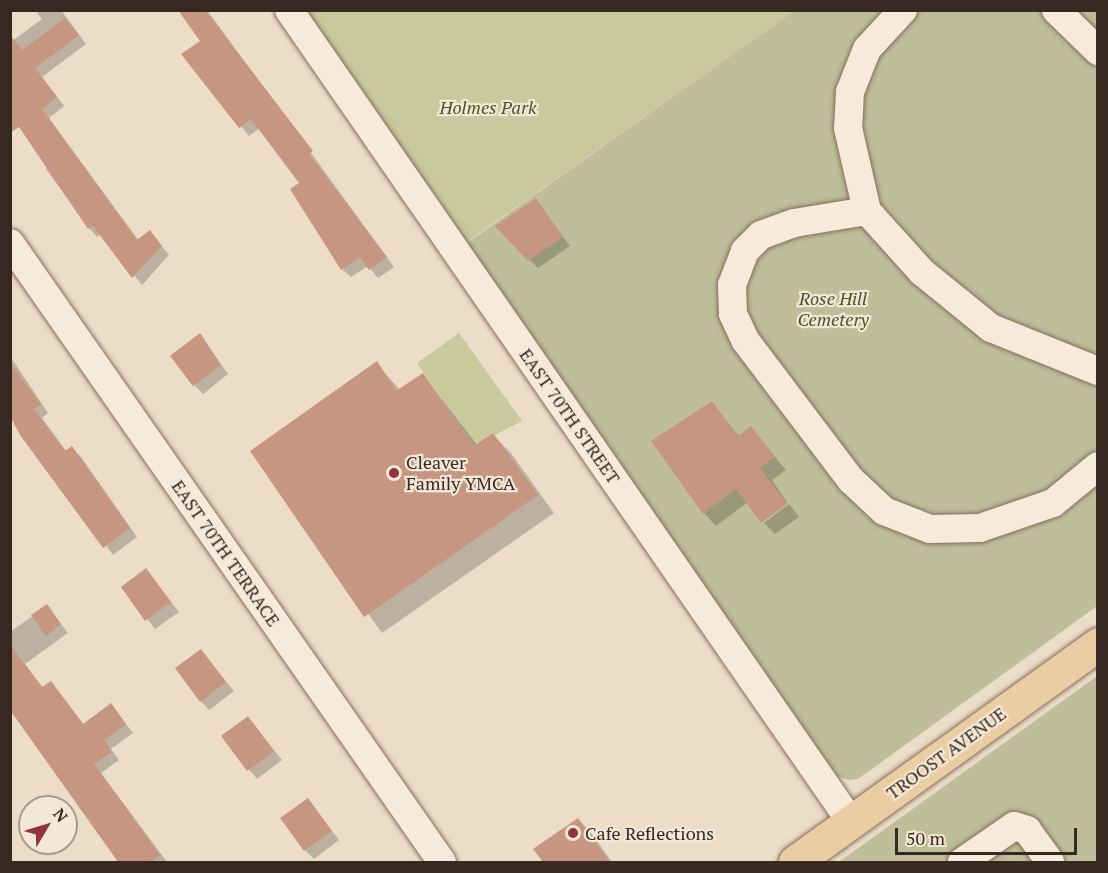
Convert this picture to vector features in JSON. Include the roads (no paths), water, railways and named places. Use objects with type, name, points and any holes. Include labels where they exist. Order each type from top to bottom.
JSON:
[{"type":"main road","name":"TROOST AVENUE","points":[[795,862],[1098,644]]},
{"type":"street","name":"EAST 70TH STREET","points":[[289,10],[851,822]]},
{"type":"street","points":[[903,10],[867,50],[850,92],[848,128],[867,211],[922,272],[991,328],[1098,371]]},
{"type":"street","points":[[1056,10],[1098,51]]},
{"type":"street","points":[[867,211],[794,223],[761,236],[745,251],[732,285],[733,314],[745,340],[851,480],[884,511],[930,529],[980,528],[1053,503],[1098,466]]},
{"type":"street","name":"EAST 70TH TERRACE","points":[[10,243],[442,862]]},
{"type":"street","points":[[962,862],[1014,826],[1027,830],[1050,862]]},
{"type":"place","name":"Cleaver Family YMCA","points":[[394,473]]},
{"type":"place","name":"Cafe Reflections","points":[[573,833]]},
{"type":"park label","name":"Holmes Park","points":[[488,107]]},
{"type":"park label","name":"Rose Hill Cemetery","points":[[833,309]]}]
